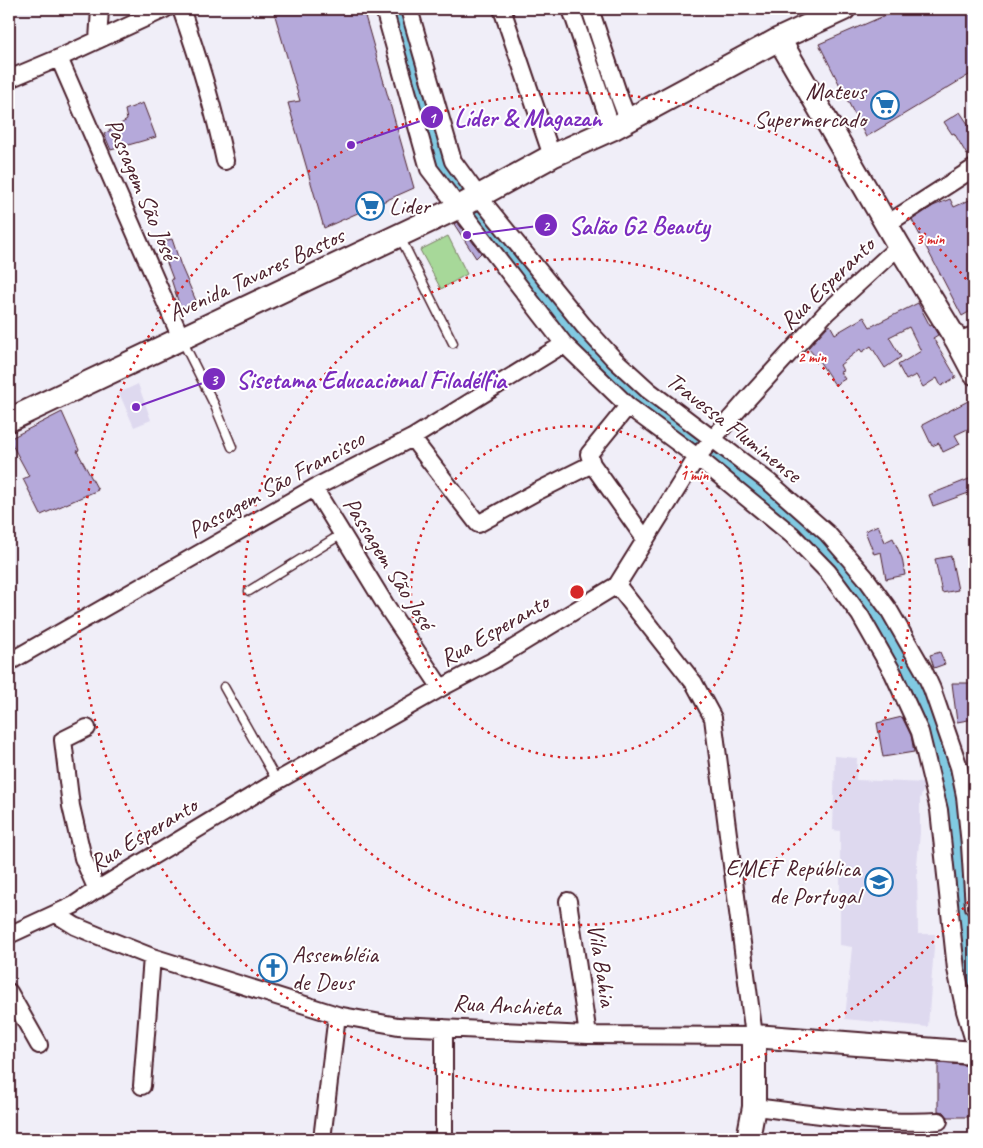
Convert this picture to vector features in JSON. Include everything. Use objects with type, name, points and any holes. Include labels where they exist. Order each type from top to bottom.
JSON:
[{"type":"main road","name":"Avenida Tavares Bastos","points":[[9,420],[469,202],[552,156],[620,124],[779,39],[844,9]]},
{"type":"main road","points":[[779,39],[899,246],[966,338],[974,374]]},
{"type":"main road","points":[[748,1139],[754,1107],[754,1036]]},
{"type":"main road","name":"Rua Anchieta","points":[[754,1036],[974,1053]]},
{"type":"street","points":[[98,40],[100,9]]},
{"type":"street","points":[[9,79],[60,58],[165,9]]},
{"type":"street","points":[[181,9],[215,113],[225,161]]},
{"type":"street","points":[[384,9],[429,169],[469,202],[564,344],[628,406],[705,448],[828,572],[860,615],[893,673],[920,732],[939,810],[956,969],[974,1041]]},
{"type":"street","name":"Travessa Fluminense","points":[[409,9],[453,161],[469,202],[614,359],[648,390],[705,448],[768,481],[827,533],[865,577],[884,603],[915,654],[941,712],[959,767],[965,796],[974,907]]},
{"type":"street","points":[[502,9],[552,156]]},
{"type":"street","points":[[571,9],[620,124]]},
{"type":"street","points":[[590,9],[620,99],[620,124]]},
{"type":"street","name":"Passagem São José","points":[[60,58],[181,338]]},
{"type":"street","name":"Rua Esperanto","points":[[887,224],[974,168]]},
{"type":"street","name":"Rua Esperanto","points":[[9,935],[74,906],[97,890],[277,782],[441,688],[494,660],[617,585],[705,448],[826,313],[899,246]]},
{"type":"street","name":"Passagem São Francisco","points":[[9,662],[314,488],[412,438],[564,344]]},
{"type":"street","points":[[628,406],[589,454],[592,464],[645,539]]},
{"type":"street","points":[[412,438],[478,524],[592,464]]},
{"type":"street","name":"Passagem São José","points":[[314,488],[384,604],[441,688]]},
{"type":"street","points":[[617,585],[694,684],[713,718],[754,1036]]},
{"type":"street","points":[[87,728],[63,740],[71,806],[83,858],[97,890]]},
{"type":"street","name":"Vila Bahia","points":[[568,901],[588,1035]]},
{"type":"street","name":"Rua Anchieta","points":[[56,914],[75,926],[152,957],[337,1016],[398,1026],[588,1035],[754,1036]]},
{"type":"street","points":[[142,1086],[152,957]]},
{"type":"street","points":[[9,992],[40,1045]]},
{"type":"street","points":[[322,1139],[337,1016]]},
{"type":"street","points":[[444,1028],[444,1139]]},
{"type":"street","points":[[754,1107],[858,1119],[911,1123],[939,1121]]},
{"type":"lane","points":[[399,236],[453,343]]},
{"type":"lane","points":[[181,338],[215,406],[232,448]]},
{"type":"lane","points":[[248,591],[342,534]]},
{"type":"lane","points":[[224,686],[277,782]]},
{"type":"shaded area","points":[[138,384],[151,420],[134,427],[119,393]]},
{"type":"shaded area","name":"EMEF República de Portugal","points":[[835,756],[857,758],[856,780],[926,783],[920,799],[920,833],[917,864],[918,934],[935,934],[928,1027],[845,1019],[852,947],[840,945],[840,831],[833,830]]},
{"type":"green space","points":[[448,236],[467,274],[441,289],[420,250]]},
{"type":"water","points":[[392,9],[405,9],[450,168],[509,249],[592,349],[616,372],[641,394],[740,467],[818,534],[850,568],[879,609],[914,669],[926,696],[952,772],[966,848],[971,949],[974,965],[974,1022],[962,970],[951,842],[939,774],[923,718],[905,678],[884,639],[865,609],[805,537],[735,479],[638,406],[570,344],[440,174]]},
{"type":"building","points":[[273,9],[363,9],[414,188],[324,228],[288,103],[300,101]]},
{"type":"building","name":"Mateus Supermercado","points":[[900,9],[974,9],[974,72],[866,137],[819,44]]},
{"type":"building","points":[[143,103],[156,137],[111,150],[104,134],[127,120],[125,110]]},
{"type":"building","points":[[960,112],[974,133],[974,150],[967,155],[954,133],[952,134],[944,122]]},
{"type":"building","points":[[974,198],[974,309],[962,316],[912,220],[933,206],[950,199],[954,207]]},
{"type":"building","points":[[457,222],[481,253],[476,258],[454,224]]},
{"type":"building","points":[[172,239],[197,303],[181,310],[171,279],[173,279],[159,242]]},
{"type":"building","points":[[918,303],[930,326],[932,325],[938,335],[933,338],[956,377],[941,386],[937,378],[923,387],[916,375],[906,380],[898,365],[921,351],[909,327],[889,337],[901,357],[885,368],[871,346],[862,352],[860,349],[840,365],[843,371],[840,372],[845,379],[835,385],[808,348],[830,325],[835,334],[864,317],[870,327]]},
{"type":"building","points":[[970,400],[974,408],[974,426],[955,435],[960,444],[943,452],[939,443],[932,446],[922,425]]},
{"type":"building","points":[[62,412],[79,450],[77,451],[98,490],[41,515],[23,479],[29,476],[9,439]]},
{"type":"building","points":[[974,477],[974,491],[933,506],[929,495]]},
{"type":"building","points":[[878,525],[885,542],[893,538],[902,558],[905,575],[886,579],[881,552],[874,554],[865,531]]},
{"type":"building","points":[[951,556],[958,590],[942,593],[935,559]]},
{"type":"building","points":[[940,652],[945,664],[934,668],[930,655]]},
{"type":"building","points":[[952,683],[974,683],[974,719],[957,722]]},
{"type":"building","points":[[902,717],[911,735],[914,752],[883,757],[877,723]]},
{"type":"building","points":[[938,1063],[974,1066],[974,1117],[948,1117],[944,1112],[938,1111]]},
{"type":"place","name":"Mateus Supermercado","points":[[885,105]]},
{"type":"place","name":"Líder & Magazan","points":[[351,145]]},
{"type":"place","name":"Lider","points":[[370,206]]},
{"type":"place","name":"Salão G2 Beauty","points":[[467,235]]},
{"type":"place","name":"Sisetama Educacional Filadélfia","points":[[136,407]]},
{"type":"place","name":"EMEF República de Portugal","points":[[879,882]]},
{"type":"place","name":"Assembléia de Deus","points":[[273,968]]}]
